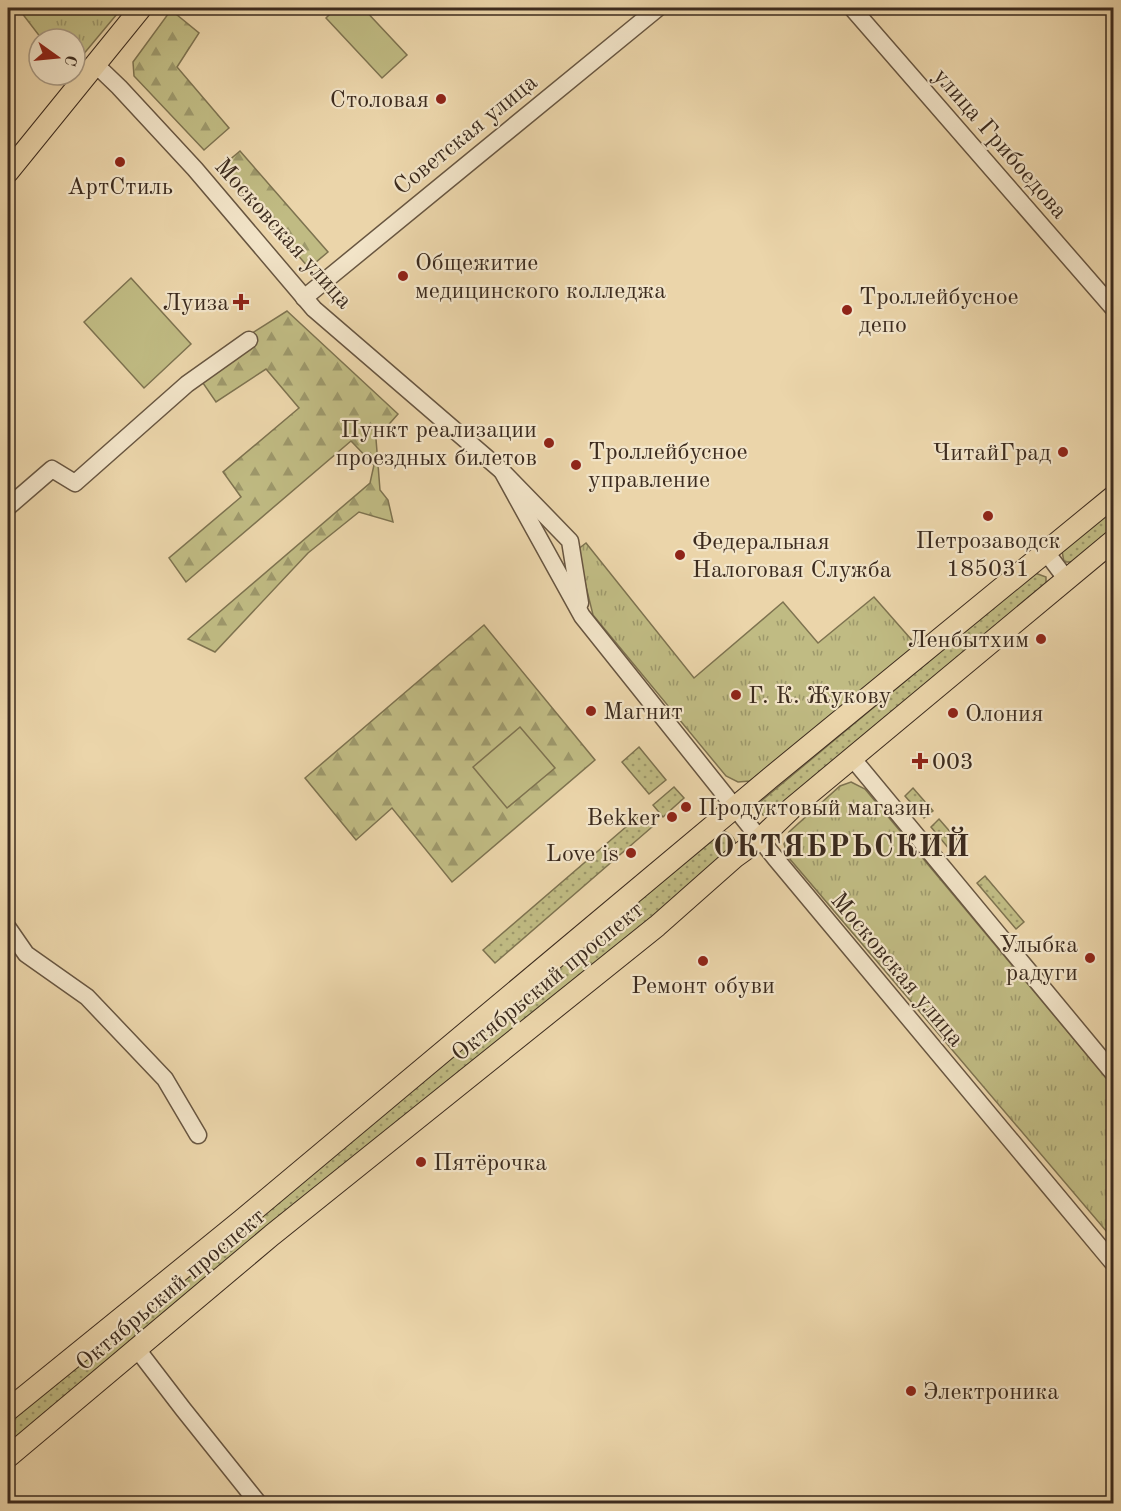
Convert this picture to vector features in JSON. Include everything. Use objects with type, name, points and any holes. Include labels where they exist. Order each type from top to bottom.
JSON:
[{"type":"main road","points":[[8,172],[141,8]]},
{"type":"main road","name":"Октябрьский проспект","points":[[8,1410],[333,1144],[1113,496]]},
{"type":"main road","name":"Октябрьский проспект","points":[[8,1457],[272,1236],[657,926],[735,857],[760,839],[792,808],[1113,540]]},
{"type":"main road","points":[[333,1144],[353,1171]]},
{"type":"street","name":"Советская улица","points":[[304,298],[658,8]]},
{"type":"street","name":"улица Грибоедова","points":[[852,8],[1113,309]]},
{"type":"street","name":"Московская улица","points":[[95,64],[195,169],[304,298],[368,357],[502,471],[570,541],[582,616]]},
{"type":"street","points":[[8,507],[52,470],[75,483],[187,384],[249,340]]},
{"type":"street","name":"Московская улица","points":[[502,471],[582,616],[760,839],[1113,1264]]},
{"type":"street","points":[[1046,552],[1066,580]]},
{"type":"street","points":[[853,759],[1113,1074]]},
{"type":"street","points":[[8,928],[26,954],[87,997],[165,1079],[198,1135]]},
{"type":"street","points":[[137,1349],[259,1503]]},
{"type":"green space","points":[[18,8],[122,8],[87,50],[87,27],[33,27]]},
{"type":"green space","points":[[336,8],[363,8],[407,55],[382,78],[326,18]]},
{"type":"green space","points":[[171,10],[199,33],[177,67],[229,128],[204,150],[134,76],[133,62]]},
{"type":"green space","points":[[240,151],[328,252],[309,268],[221,167]]},
{"type":"green space","points":[[131,278],[191,344],[144,388],[84,322]]},
{"type":"green space","points":[[287,311],[398,414],[376,439],[380,490],[388,500],[393,522],[359,512],[308,553],[215,652],[188,639],[370,483],[374,465],[351,441],[186,582],[169,558],[241,497],[223,472],[299,408],[266,369],[216,402],[194,370]]},
{"type":"green space","points":[[1113,507],[1113,531],[1076,562],[1064,562],[1062,551]]},
{"type":"green space","points":[[586,543],[694,678],[783,602],[818,643],[874,597],[917,646],[750,781],[738,782],[726,776],[593,615],[577,550]]},
{"type":"green space","points":[[1035,573],[1046,577],[1046,587],[771,817],[763,815],[759,810],[760,802]]},
{"type":"green space","points":[[484,625],[595,760],[452,882],[392,808],[356,840],[305,778]]},
{"type":"green space","points":[[520,727],[555,768],[507,808],[473,767]]},
{"type":"green space","points":[[639,747],[666,780],[649,794],[622,762]]},
{"type":"green space","points":[[851,782],[865,789],[1113,1086],[1113,1239],[789,858],[784,844],[789,832],[840,786]]},
{"type":"green space","points":[[674,787],[684,798],[663,817],[653,805]]},
{"type":"green space","points":[[913,788],[933,811],[924,818],[905,796]]},
{"type":"green space","points":[[641,814],[652,827],[495,963],[483,950]]},
{"type":"green space","points":[[939,819],[959,842],[950,850],[931,827]]},
{"type":"green space","points":[[724,831],[733,838],[736,848],[8,1454],[8,1423]]},
{"type":"green space","points":[[985,876],[1024,922],[1016,929],[977,883]]},
{"type":"place","name":"Столовая","points":[[441,99]]},
{"type":"place","name":"АртСтиль","points":[[120,162]]},
{"type":"place","name":"Общежитие медицинского колледжа","points":[[403,276]]},
{"type":"place","name":"Луиза","points":[[241,302]]},
{"type":"place","name":"Троллейбусное депо","points":[[847,310]]},
{"type":"place","name":"Пункт реализации проездных билетов","points":[[549,443]]},
{"type":"place","name":"ЧитайГрад","points":[[1063,452]]},
{"type":"place","name":"Троллейбусное управление","points":[[576,465]]},
{"type":"place","name":"Петрозаводск 185031","points":[[988,516]]},
{"type":"place","name":"Федеральная Налоговая Служба","points":[[680,555]]},
{"type":"place","name":"Ленбытхим","points":[[1041,639]]},
{"type":"place","name":"Г. К. Жукову","points":[[736,695]]},
{"type":"place","name":"Магнит","points":[[591,711]]},
{"type":"place","name":"Олония","points":[[953,713]]},
{"type":"place","name":"003","points":[[920,761]]},
{"type":"place","name":"Продуктовый магазин","points":[[686,807]]},
{"type":"place","name":"Bekker","points":[[672,817]]},
{"type":"place","name":"Love is","points":[[631,853]]},
{"type":"place","name":"Улыбка радуги","points":[[1090,958]]},
{"type":"place","name":"Ремонт обуви","points":[[703,961]]},
{"type":"place","name":"Пятёрочка","points":[[421,1162]]},
{"type":"place","name":"Электроника","points":[[911,1391]]},
{"type":"district","name":"ОКТЯБРЬСКИЙ","points":[[842,846]]}]
